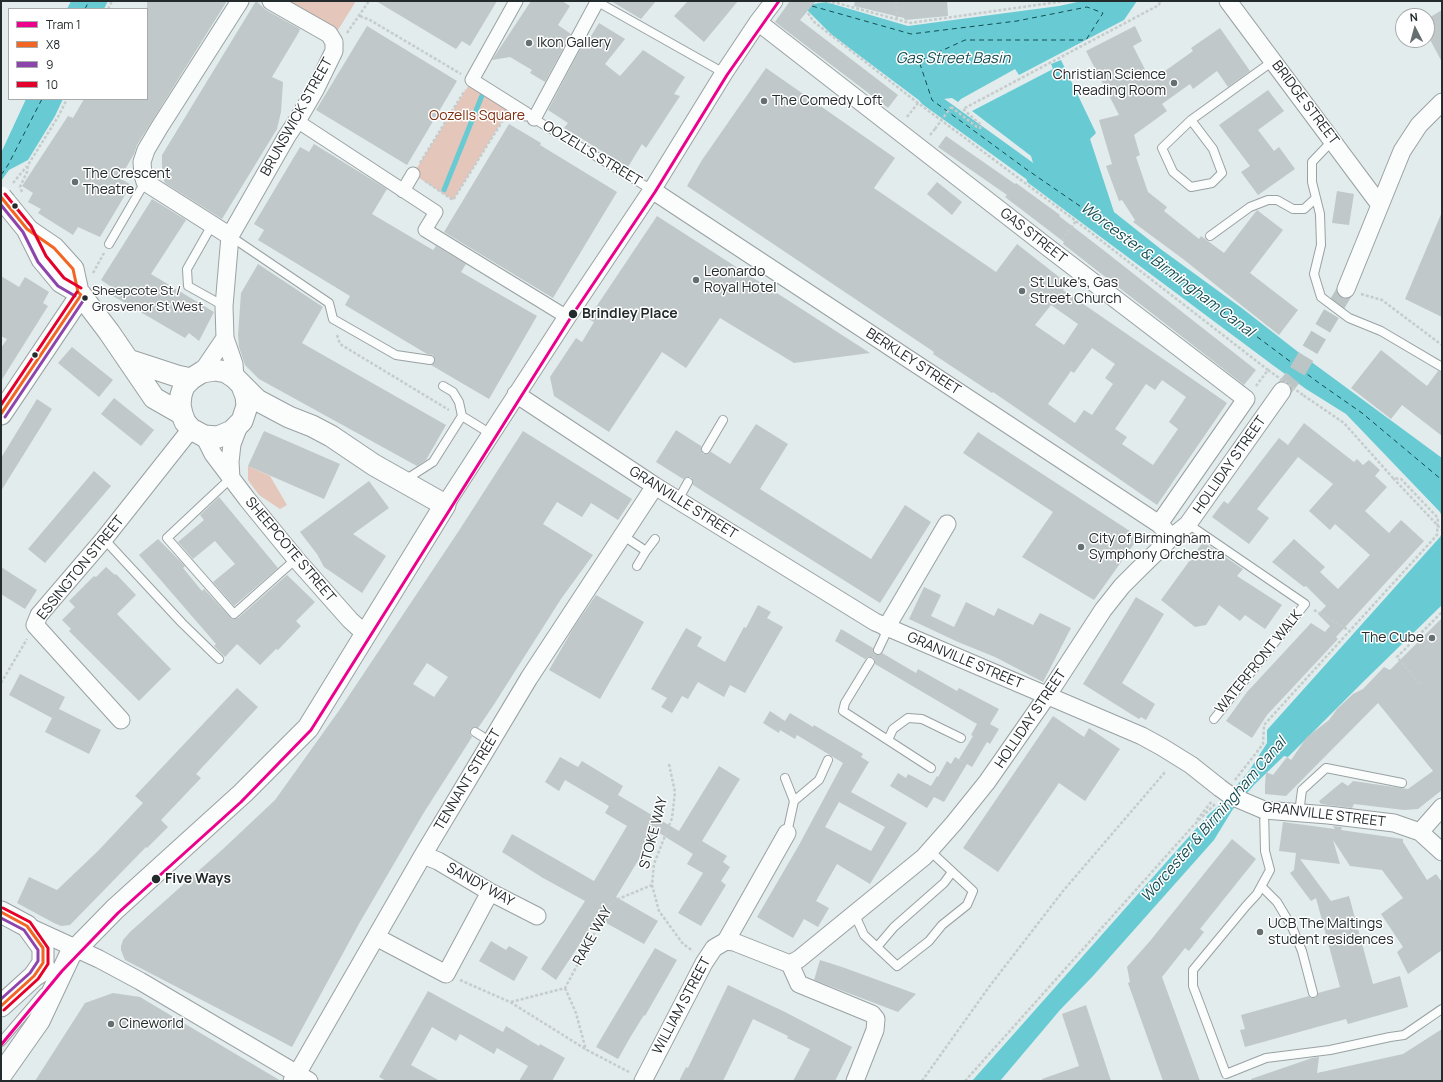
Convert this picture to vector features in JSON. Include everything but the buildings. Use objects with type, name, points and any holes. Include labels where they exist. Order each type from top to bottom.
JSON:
[{"type":"street","points":[[231,478],[230,462],[232,444],[247,406],[246,396],[238,382],[234,364],[225,338],[224,306],[230,236],[145,182],[142,162],[143,147],[163,113],[240,1]]},
{"type":"street","name":"BRUNSWICK STREET","points":[[230,236],[315,90],[334,51],[334,42],[329,34],[271,1]]},
{"type":"street","points":[[472,80],[516,1]]},
{"type":"street","points":[[530,117],[596,1]]},
{"type":"street","points":[[34,976],[65,960],[115,909],[243,793],[308,728],[445,505],[516,394],[652,190],[724,73],[774,1]]},
{"type":"street","name":"BRIDGE STREET","points":[[1228,1],[1380,205]]},
{"type":"street","name":"GAS STREET","points":[[758,22],[1246,399]]},
{"type":"street","name":"OOZELLS STREET","points":[[472,80],[530,117]]},
{"type":"street","points":[[1352,291],[1380,205],[1402,151],[1419,125],[1442,102]]},
{"type":"street","points":[[297,121],[436,212],[425,230],[567,317]]},
{"type":"street","points":[[403,191],[413,174]]},
{"type":"street","name":"BERKLEY STREET","points":[[652,190],[1159,524],[1172,537]]},
{"type":"street","points":[[5,202],[26,229],[54,248],[73,269],[79,294],[109,332],[154,398],[192,426],[218,437],[232,431],[241,422],[254,418],[289,417]]},
{"type":"street","points":[[1,414],[79,294]]},
{"type":"street","points":[[192,426],[180,405],[184,386],[196,375],[225,338]]},
{"type":"street","points":[[128,360],[177,376],[196,375],[215,370],[226,372],[257,400],[289,417],[312,426],[331,436],[374,465],[445,505]]},
{"type":"street","name":"HOLLIDAY STREET","points":[[790,964],[799,959],[930,851],[987,782],[1047,696],[1103,610],[1122,586],[1172,537],[1188,524],[1282,391]]},
{"type":"street","name":"GRANVILLE STREET","points":[[516,394],[655,486],[887,628],[1120,726],[1156,743],[1191,765],[1231,796],[1264,810],[1394,823],[1420,832],[1442,852]]},
{"type":"street","points":[[1159,524],[1246,399]]},
{"type":"street","name":"SHEEPCOTE STREET","points":[[192,426],[231,478],[296,559],[350,620],[367,634]]},
{"type":"street","name":"ESSINGTON STREET","points":[[121,720],[35,625],[39,614],[104,539],[192,426]]},
{"type":"street","name":"TENNANT STREET","points":[[299,1079],[376,937],[423,855],[529,678],[655,486]]},
{"type":"street","points":[[887,628],[947,524]]},
{"type":"street","points":[[1420,832],[1442,806]]},
{"type":"street","name":"WILLIAM STREET","points":[[644,1080],[704,963],[714,948],[726,941],[787,833]]},
{"type":"street","name":"SANDY WAY","points":[[423,855],[537,916]]},
{"type":"street","points":[[376,937],[446,974],[490,892]]},
{"type":"street","points":[[1,912],[27,926],[65,960],[140,981],[238,1039],[299,1079]]},
{"type":"street","points":[[1,1006],[34,976],[43,963],[43,948],[27,926]]},
{"type":"street","points":[[726,941],[734,942],[790,964],[799,984],[872,1014],[876,1019],[875,1030],[855,1081]]},
{"type":"street","points":[[1,1075],[39,1021],[65,960]]},
{"type":"lane","points":[[596,1],[724,73]]},
{"type":"lane","points":[[1191,120],[1213,149],[1222,173],[1212,183],[1191,187],[1173,172],[1162,148],[1191,120],[1273,62]]},
{"type":"lane","name":"OOZELLS STREET","points":[[530,117],[652,190]]},
{"type":"lane","points":[[1333,140],[1312,162],[1312,182],[1320,214],[1320,245],[1314,274],[1320,297],[1348,318],[1381,331],[1442,367]]},
{"type":"lane","points":[[109,244],[145,182]]},
{"type":"lane","points":[[1210,236],[1250,207],[1268,200],[1277,200],[1293,209],[1304,210],[1316,198]]},
{"type":"lane","points":[[212,225],[187,269],[188,286],[224,306]]},
{"type":"lane","points":[[230,236],[329,303],[333,319],[396,355],[430,360]]},
{"type":"lane","points":[[404,481],[433,462],[462,416],[459,402],[453,392],[443,386]]},
{"type":"lane","points":[[462,416],[491,434]]},
{"type":"lane","points":[[706,449],[723,420]]},
{"type":"lane","points":[[231,478],[167,538],[234,614],[296,559]]},
{"type":"lane","points":[[678,500],[688,482]]},
{"type":"lane","name":"WATERFRONT WALK","points":[[1188,524],[1305,604],[1214,719]]},
{"type":"lane","points":[[622,535],[646,551]]},
{"type":"lane","points":[[104,539],[182,623],[219,659]]},
{"type":"lane","points":[[637,566],[655,539]]},
{"type":"lane","points":[[878,650],[887,628]]},
{"type":"lane","points":[[870,662],[845,703],[843,711],[931,768]]},
{"type":"lane","points":[[888,740],[893,729],[908,718],[922,719],[961,738]]},
{"type":"lane","points":[[475,732],[491,742]]},
{"type":"lane","points":[[794,801],[819,780],[828,760]]},
{"type":"lane","points":[[1299,813],[1302,790],[1326,768],[1402,783]]},
{"type":"lane","points":[[785,778],[794,801],[787,833]]},
{"type":"lane","points":[[1264,810],[1265,851],[1270,870],[1262,888],[1193,970],[1193,986],[1226,1074],[1266,1058],[1330,1050],[1404,1035],[1442,1009]]},
{"type":"lane","points":[[854,913],[864,935],[897,966],[929,941],[942,924],[967,905],[973,891],[930,851]]},
{"type":"lane","points":[[877,947],[894,927],[944,883],[952,872]]},
{"type":"lane","points":[[1262,888],[1277,902],[1292,927],[1302,951],[1313,993]]},
{"type":"lane","points":[[1,1018],[65,960]]},
{"type":"lane","points":[[1,1042],[65,960]]},
{"type":"path","points":[[344,37],[369,1]]},
{"type":"path","points":[[817,1],[837,3],[910,23],[1065,1]]},
{"type":"path","points":[[896,1],[897,20]]},
{"type":"path","points":[[935,129],[951,107],[980,128],[981,125],[963,109],[1159,5],[1160,1]]},
{"type":"path","points":[[808,13],[813,21],[918,103],[1076,221],[1268,370],[1344,423],[1442,530]]},
{"type":"path","points":[[360,16],[370,20],[472,80],[413,174],[453,200],[512,105]]},
{"type":"path","points":[[5,202],[22,194],[20,187],[27,172],[28,165],[58,118],[66,100]]},
{"type":"path","points":[[1050,249],[1061,242],[1076,221]]},
{"type":"path","points":[[79,294],[109,244]]},
{"type":"path","points":[[1352,291],[1382,300],[1442,345]]},
{"type":"path","points":[[333,319],[340,344],[452,412],[462,416]]},
{"type":"path","points":[[1246,399],[1268,370]]},
{"type":"path","points":[[965,1081],[1193,826],[1263,744],[1264,725],[1437,535],[1438,518],[1401,479],[1393,478]]},
{"type":"path","name":"WATERFRONT WALK","points":[[1305,604],[1350,631]]},
{"type":"path","points":[[1420,684],[1397,657],[1442,612]]},
{"type":"path","points":[[1,684],[35,625]]},
{"type":"path","name":"STOKE WAY","points":[[669,764],[676,792],[672,818],[654,864],[652,885],[659,911],[683,944],[691,948],[704,963]]},
{"type":"path","points":[[922,1081],[989,987],[1063,891],[1166,771]]},
{"type":"path","points":[[1193,826],[1211,801],[1214,803],[1223,791]]},
{"type":"path","name":"RAKE WAY","points":[[565,988],[611,902],[652,885]]},
{"type":"path","points":[[446,974],[510,1002],[587,1050],[644,1080]]},
{"type":"path","points":[[510,1002],[565,988],[576,1014],[587,1050]]},
{"type":"green space","points":[[290,1],[356,1],[338,30],[295,7]]},
{"type":"green space","name":"Oozells Square","points":[[472,80],[512,105],[453,200],[413,174]]},
{"type":"green space","points":[[248,466],[270,476],[287,505],[280,509],[259,495],[248,480]]},
{"type":"water","points":[[71,1],[108,1],[104,8],[68,8]]},
{"type":"water","name":"Gas Street Basin","points":[[1082,1],[1137,1],[1124,20],[1019,75],[1015,69],[958,102],[952,98],[943,99],[946,108],[945,111],[936,113],[832,35],[807,10],[813,4],[826,2],[908,26],[1059,6]]},
{"type":"water","points":[[1061,60],[1096,133],[1090,139],[1114,212],[1302,355],[1442,458],[1442,517],[1440,512],[1346,414],[1306,389],[1274,366],[1027,182],[1026,169],[1034,166],[1031,156],[972,111],[1053,69],[1051,64]]},
{"type":"water","points":[[26,100],[63,100],[55,116],[28,160],[9,170],[1,181],[1,153]]},
{"type":"water","points":[[1442,533],[1442,605],[1288,757],[1284,756],[1255,784],[1233,809],[1214,840],[1093,976],[1060,1010],[1000,1081],[972,1081],[1209,814],[1221,804],[1249,771],[1267,743],[1267,730]]},
{"type":"waterway","points":[[444,190],[483,93]]},
{"type":"waterway","name":"Worcester & Birmingham Canal","points":[[927,97],[1045,182]]},
{"type":"ferry route","points":[[86,8],[89,1]]},
{"type":"ferry route","points":[[812,6],[911,34],[1017,21],[1087,7],[1103,13],[1086,40],[965,40],[919,61],[932,100],[1026,169],[1106,224],[1319,383],[1362,413],[1442,480]]},
{"type":"ferry route","points":[[1,175],[8,165],[41,100]]},
{"type":"tunnel","points":[[1282,391],[1295,375],[1346,289]]},
{"type":"tram line","name":"1","points":[[1,1045],[62,971],[118,913],[241,802],[311,730],[573,314],[655,192],[727,75],[779,1]]},
{"type":"transit line","name":"10","points":[[5,194],[31,226],[46,256],[64,278],[81,288]]},
{"type":"transit line","name":"X8","points":[[1,197],[27,229],[54,248],[73,269],[78,292],[81,295]]},
{"type":"transit line","name":"9","points":[[1,205],[23,232],[38,262],[58,286],[75,296]]},
{"type":"transit line","name":"10","points":[[1,405],[77,292]]},
{"type":"transit line","name":"X8","points":[[1,414],[81,295]]},
{"type":"transit line","name":"9","points":[[5,417],[85,298]]},
{"type":"transit line","name":"10","points":[[3,908],[30,922],[48,948],[48,964],[38,979],[4,1010]]},
{"type":"transit line","name":"X8","points":[[1,912],[27,926],[43,948],[43,963],[34,976],[1,1006]]},
{"type":"transit line","name":"9","points":[[1,918],[24,930],[38,950],[38,961],[30,973],[1,999]]},
{"type":"place","name":"Ikon Gallery","points":[[529,43]]},
{"type":"place","name":"Christian Science Reading Room","points":[[1174,83]]},
{"type":"place","name":"The Comedy Loft","points":[[764,101]]},
{"type":"place","name":"The Crescent Theatre","points":[[75,182]]},
{"type":"place","name":"Leonardo Royal Hotel","points":[[696,280]]},
{"type":"place","name":"St Luke's, Gas Street Church","points":[[1022,291]]},
{"type":"place","name":"Sheepcote St / Grosvenor St West","points":[[85,298]]},
{"type":"place","name":"Brindley Place","points":[[573,314]]},
{"type":"place","name":"City of Birmingham Symphony Orchestra","points":[[1081,547]]},
{"type":"place","name":"The Cube","points":[[1432,638]]},
{"type":"place","name":"Five Ways","points":[[156,879]]},
{"type":"place","name":"UCB The Maltings student residences","points":[[1260,932]]},
{"type":"place","name":"Cineworld","points":[[111,1024]]}]
